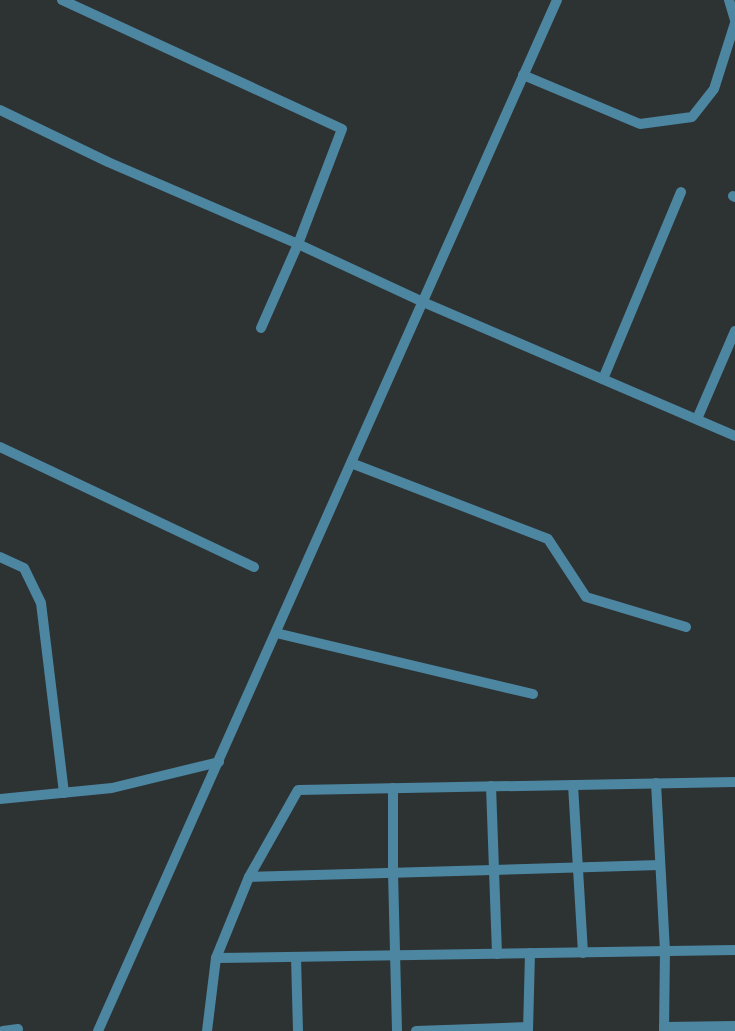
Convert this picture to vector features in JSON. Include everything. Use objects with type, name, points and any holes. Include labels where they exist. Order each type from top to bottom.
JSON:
[{"type":"street","points":[[62,0],[342,129],[298,244],[261,328]]},
{"type":"street","points":[[98,1031],[557,0]]},
{"type":"street","points":[[523,75],[640,124],[692,117],[714,89],[735,21],[728,0]]},
{"type":"street","points":[[0,110],[108,162],[298,244],[423,302],[735,436]]},
{"type":"street","points":[[603,379],[681,192]]},
{"type":"street","points":[[697,419],[735,331]]},
{"type":"street","points":[[0,447],[254,567]]},
{"type":"street","points":[[351,463],[548,539],[586,597],[686,627]]},
{"type":"street","points":[[0,557],[24,568],[41,603],[64,793]]},
{"type":"street","points":[[276,633],[533,694]]},
{"type":"street","points":[[0,799],[112,788],[219,762]]},
{"type":"street","points":[[207,1031],[216,958],[249,877],[298,790],[735,782]]},
{"type":"street","points":[[656,783],[665,951],[664,1029],[735,1026]]},
{"type":"street","points":[[573,785],[583,953]]},
{"type":"street","points":[[490,786],[497,954]]},
{"type":"street","points":[[393,788],[394,955],[397,1031]]},
{"type":"street","points":[[249,877],[660,864]]},
{"type":"street","points":[[216,958],[735,950]]},
{"type":"street","points":[[416,1031],[528,1029],[530,953]]},
{"type":"street","points":[[296,957],[298,1031]]},
{"type":"street","points":[[3,1031],[18,1029]]}]
